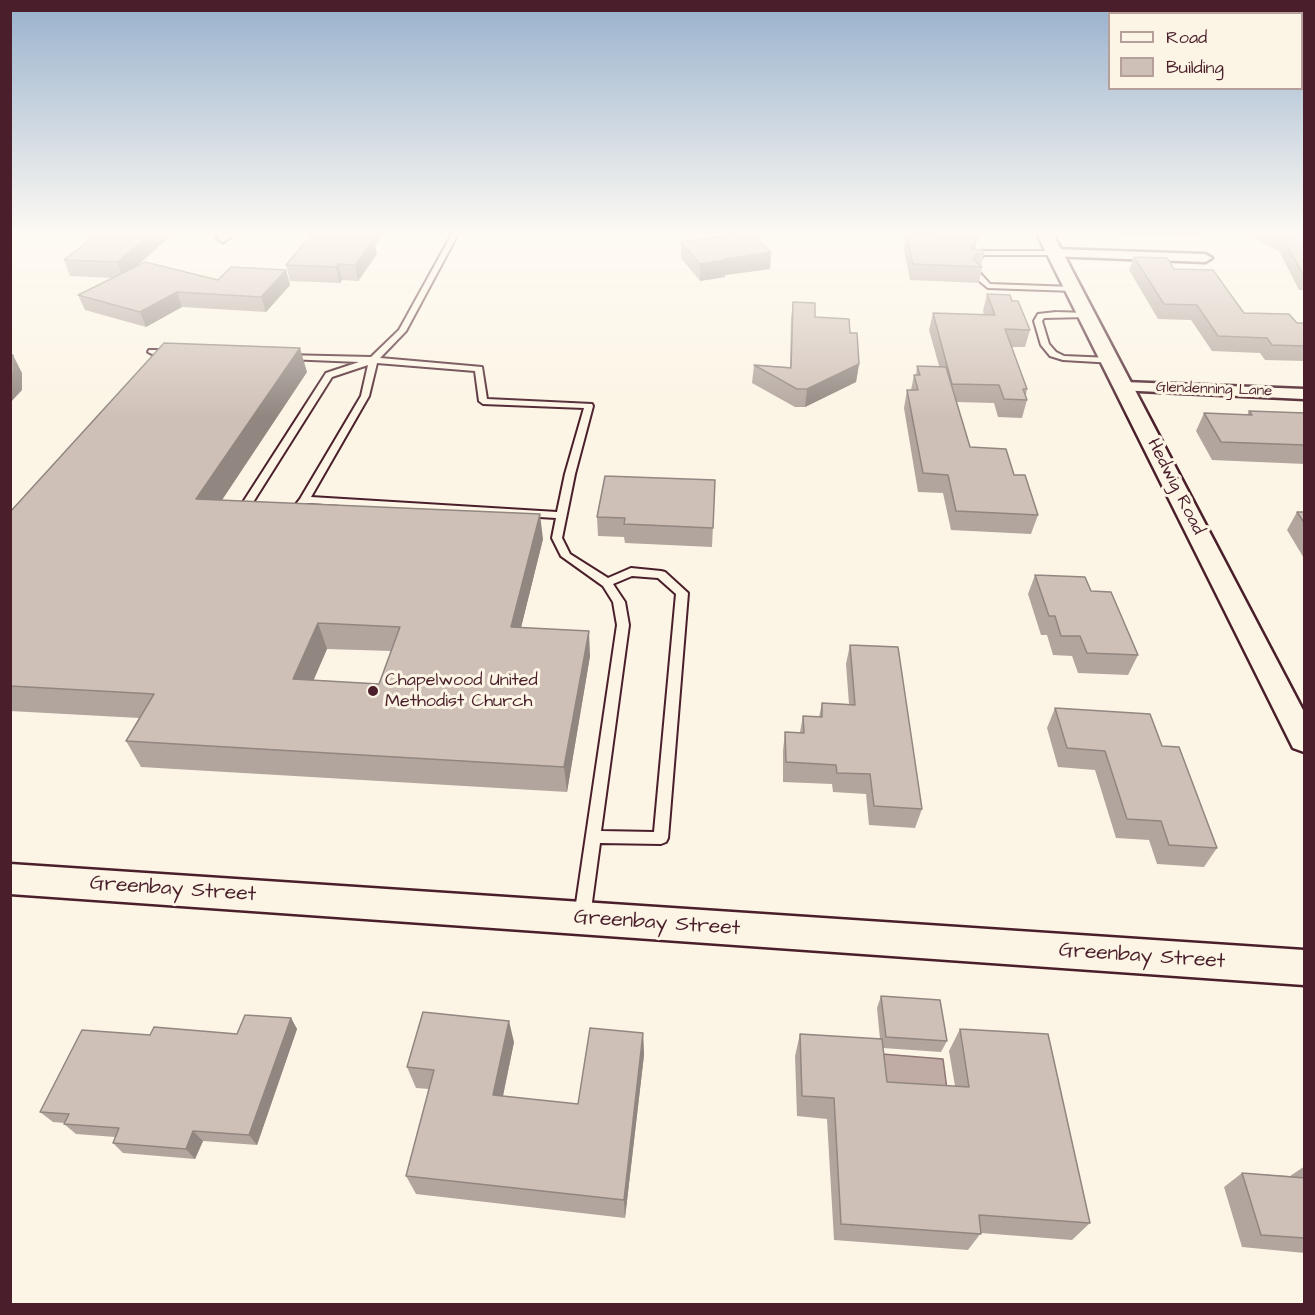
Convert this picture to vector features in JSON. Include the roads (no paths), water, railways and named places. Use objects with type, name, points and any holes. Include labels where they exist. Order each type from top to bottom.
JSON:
[{"type":"street","name":"Hedwig Road","points":[[1077,295],[1305,740]]},
{"type":"street","name":"Glendenning Lane","points":[[1124,387],[1305,394]]},
{"type":"street","name":"Greenbay Street","points":[[10,879],[1305,968]]},
{"type":"lane","points":[[251,513],[241,513],[328,375],[373,360],[402,331],[422,295]]},
{"type":"lane","points":[[1087,315],[1041,316],[1038,321],[1045,345],[1053,354],[1063,358],[1111,361]]},
{"type":"lane","points":[[152,352],[187,353]]},
{"type":"lane","points":[[280,356],[373,360],[480,369],[483,401],[589,406],[561,514],[558,538],[566,556],[607,583],[619,602],[622,625],[582,919]]},
{"type":"lane","points":[[282,516],[292,517],[304,500],[365,396],[373,360]]},
{"type":"lane","points":[[304,500],[561,514]]},
{"type":"lane","points":[[593,837],[661,838],[682,593],[661,575],[631,572],[607,583]]},
{"type":"place","name":"Chapelwood United Methodist Church","points":[[373,691]]}]
